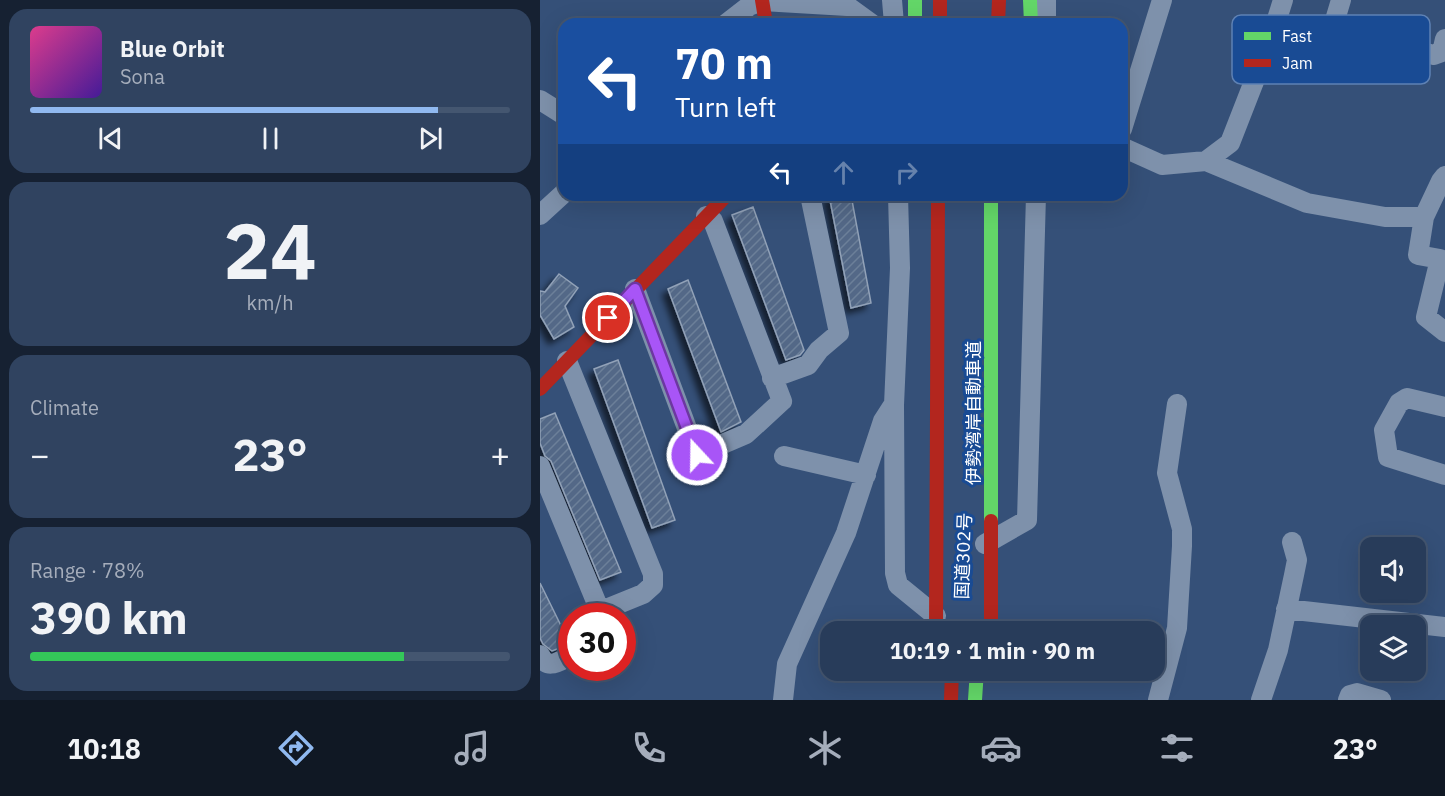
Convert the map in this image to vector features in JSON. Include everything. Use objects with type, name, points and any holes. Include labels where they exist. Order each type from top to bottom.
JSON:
[{"type":"main road","points":[[762,0],[765,18]]},
{"type":"main road","points":[[915,0],[915,18]]},
{"type":"main road","points":[[940,0],[940,18]]},
{"type":"main road","points":[[953,0],[953,18]]},
{"type":"main road","points":[[990,0],[990,18]]},
{"type":"main road","points":[[998,18],[999,0]]},
{"type":"main road","points":[[1030,0],[1030,18]]},
{"type":"main road","points":[[540,389],[721,201]]},
{"type":"main road","name":"国道302号","points":[[936,621],[938,201]]},
{"type":"main road","name":"国道302号","points":[[979,621],[991,201]]},
{"type":"main road","name":"伊勢湾岸自動車道","points":[[991,201],[991,621]]},
{"type":"main road","points":[[951,700],[952,681]]},
{"type":"main road","points":[[975,700],[976,681]]},
{"type":"street","points":[[734,18],[749,6],[762,0],[847,6],[864,18]]},
{"type":"street","points":[[892,0],[894,18]]},
{"type":"street","points":[[1046,0],[1046,18]]},
{"type":"street","points":[[1128,110],[1162,0]]},
{"type":"street","points":[[1278,15],[1283,0]]},
{"type":"street","points":[[1336,15],[1341,0]]},
{"type":"street","points":[[1430,54],[1442,52],[1445,39]]},
{"type":"street","points":[[1206,161],[1230,143],[1253,84]]},
{"type":"street","points":[[540,100],[558,111]]},
{"type":"street","points":[[1128,150],[1162,165],[1206,161],[1307,203],[1385,217],[1424,217]]},
{"type":"street","points":[[1445,176],[1424,217],[1418,255],[1442,259],[1426,317],[1445,332]]},
{"type":"street","points":[[540,215],[558,198]]},
{"type":"street","points":[[772,378],[808,365],[819,350],[839,333],[811,201]]},
{"type":"street","points":[[898,201],[900,268],[894,405],[895,573],[898,585],[933,621]]},
{"type":"street","points":[[982,545],[1027,520],[1036,201]]},
{"type":"street","points":[[635,289],[697,455],[746,434],[772,412],[782,401],[713,221],[706,216]]},
{"type":"street","points":[[567,361],[653,574],[653,585],[643,594],[624,603]]},
{"type":"street","points":[[1445,406],[1407,398],[1399,403],[1384,430],[1388,457],[1445,475]]},
{"type":"street","points":[[1158,700],[1177,628],[1182,529],[1167,472],[1177,404]]},
{"type":"street","points":[[783,700],[787,664],[846,533],[883,421],[894,405]]},
{"type":"street","points":[[784,456],[866,475]]},
{"type":"street","points":[[540,466],[596,603]]},
{"type":"street","points":[[1261,700],[1278,650],[1297,560],[1292,542]]},
{"type":"street","points":[[1286,609],[1445,627]]},
{"type":"street","points":[[540,655],[543,662],[547,664],[558,662]]},
{"type":"street","points":[[1348,700],[1350,695],[1357,693],[1381,700]]},
{"type":"building","points":[[830,201],[852,201],[871,303],[851,308]]},
{"type":"building","points":[[753,207],[804,350],[800,355],[786,360],[732,215]]},
{"type":"building","points":[[559,274],[578,288],[565,306],[574,327],[554,339],[540,315],[540,291],[545,292]]},
{"type":"building","points":[[688,280],[741,422],[721,432],[668,289]]},
{"type":"building","points":[[618,360],[675,520],[652,528],[594,369]]},
{"type":"building","points":[[555,413],[621,572],[600,580],[551,461],[545,456],[540,443],[540,419]]},
{"type":"building","points":[[540,583],[558,620],[558,649],[552,651],[543,644],[540,638]]},
{"type":"traffic: fast","points":[[915,0],[915,18]]},
{"type":"traffic: fast","points":[[1030,0],[1031,18]]},
{"type":"traffic: fast","points":[[991,201],[991,521]]},
{"type":"traffic: fast","points":[[975,700],[976,681]]},
{"type":"traffic: jam","points":[[762,0],[765,18]]},
{"type":"traffic: jam","points":[[940,0],[940,18]]},
{"type":"traffic: jam","points":[[998,18],[999,0]]},
{"type":"traffic: jam","points":[[540,389],[721,201]]},
{"type":"traffic: jam","points":[[936,621],[938,201]]},
{"type":"traffic: jam","points":[[991,521],[991,621]]},
{"type":"traffic: jam","points":[[951,700],[952,681]]},
{"type":"route","points":[[608,318],[635,289],[697,455]]}]
